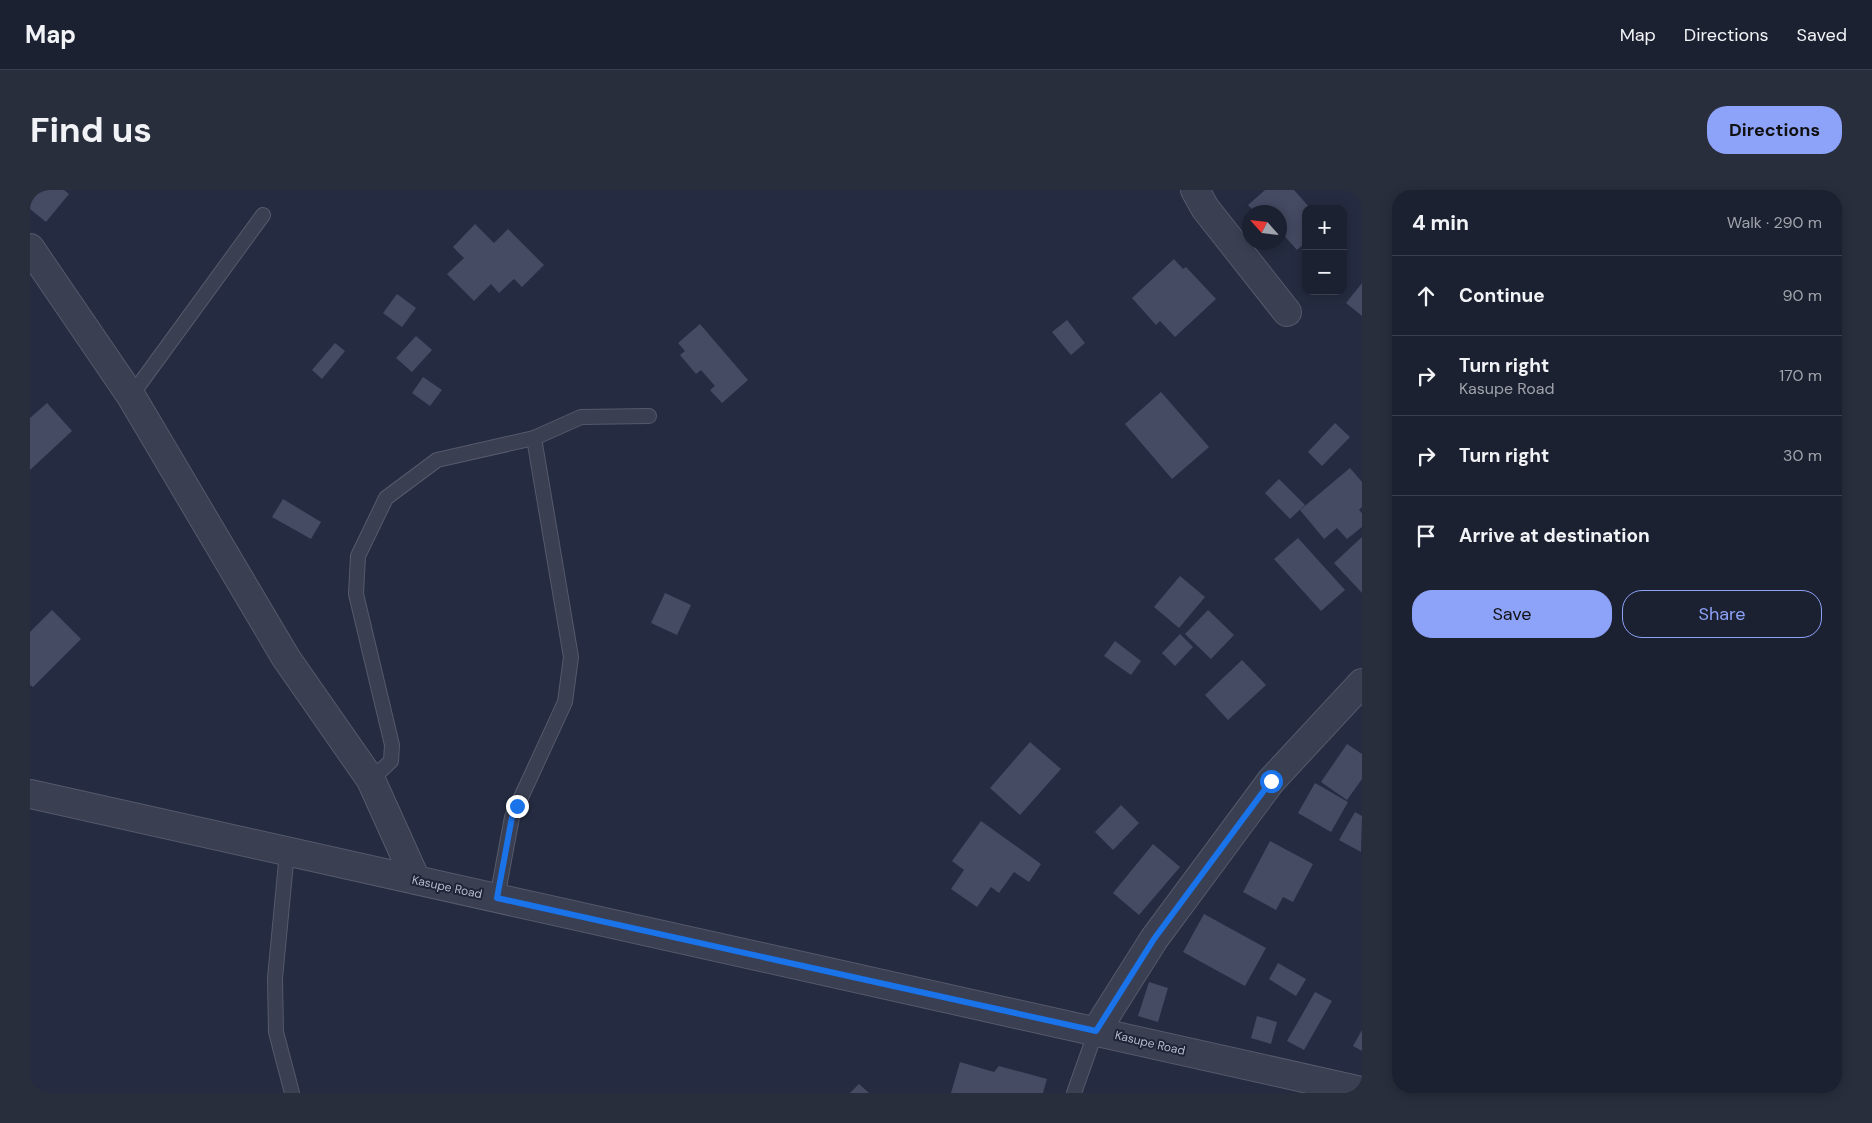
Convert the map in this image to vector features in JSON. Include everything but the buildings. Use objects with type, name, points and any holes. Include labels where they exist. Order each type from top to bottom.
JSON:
[{"type":"street","points":[[1195,190],[1205,208],[1287,312]]},
{"type":"street","points":[[30,248],[131,396],[286,658],[371,780],[416,880]]},
{"type":"street","points":[[1096,1031],[1154,939],[1271,781],[1362,683]]},
{"type":"street","name":"Kasupe Road","points":[[30,794],[1362,1090]]},
{"type":"lane","points":[[131,396],[263,215]]},
{"type":"lane","points":[[371,780],[390,761],[392,745],[356,594],[358,556],[386,498],[437,460],[534,438],[581,417],[649,416]]},
{"type":"lane","points":[[497,898],[512,817],[565,702],[571,657],[534,438]]},
{"type":"lane","points":[[287,852],[275,978],[276,1032],[292,1093]]},
{"type":"lane","points":[[1074,1093],[1096,1031]]},
{"type":"route","points":[[517,806],[512,817],[497,898],[1096,1031],[1154,939],[1271,781]]}]
